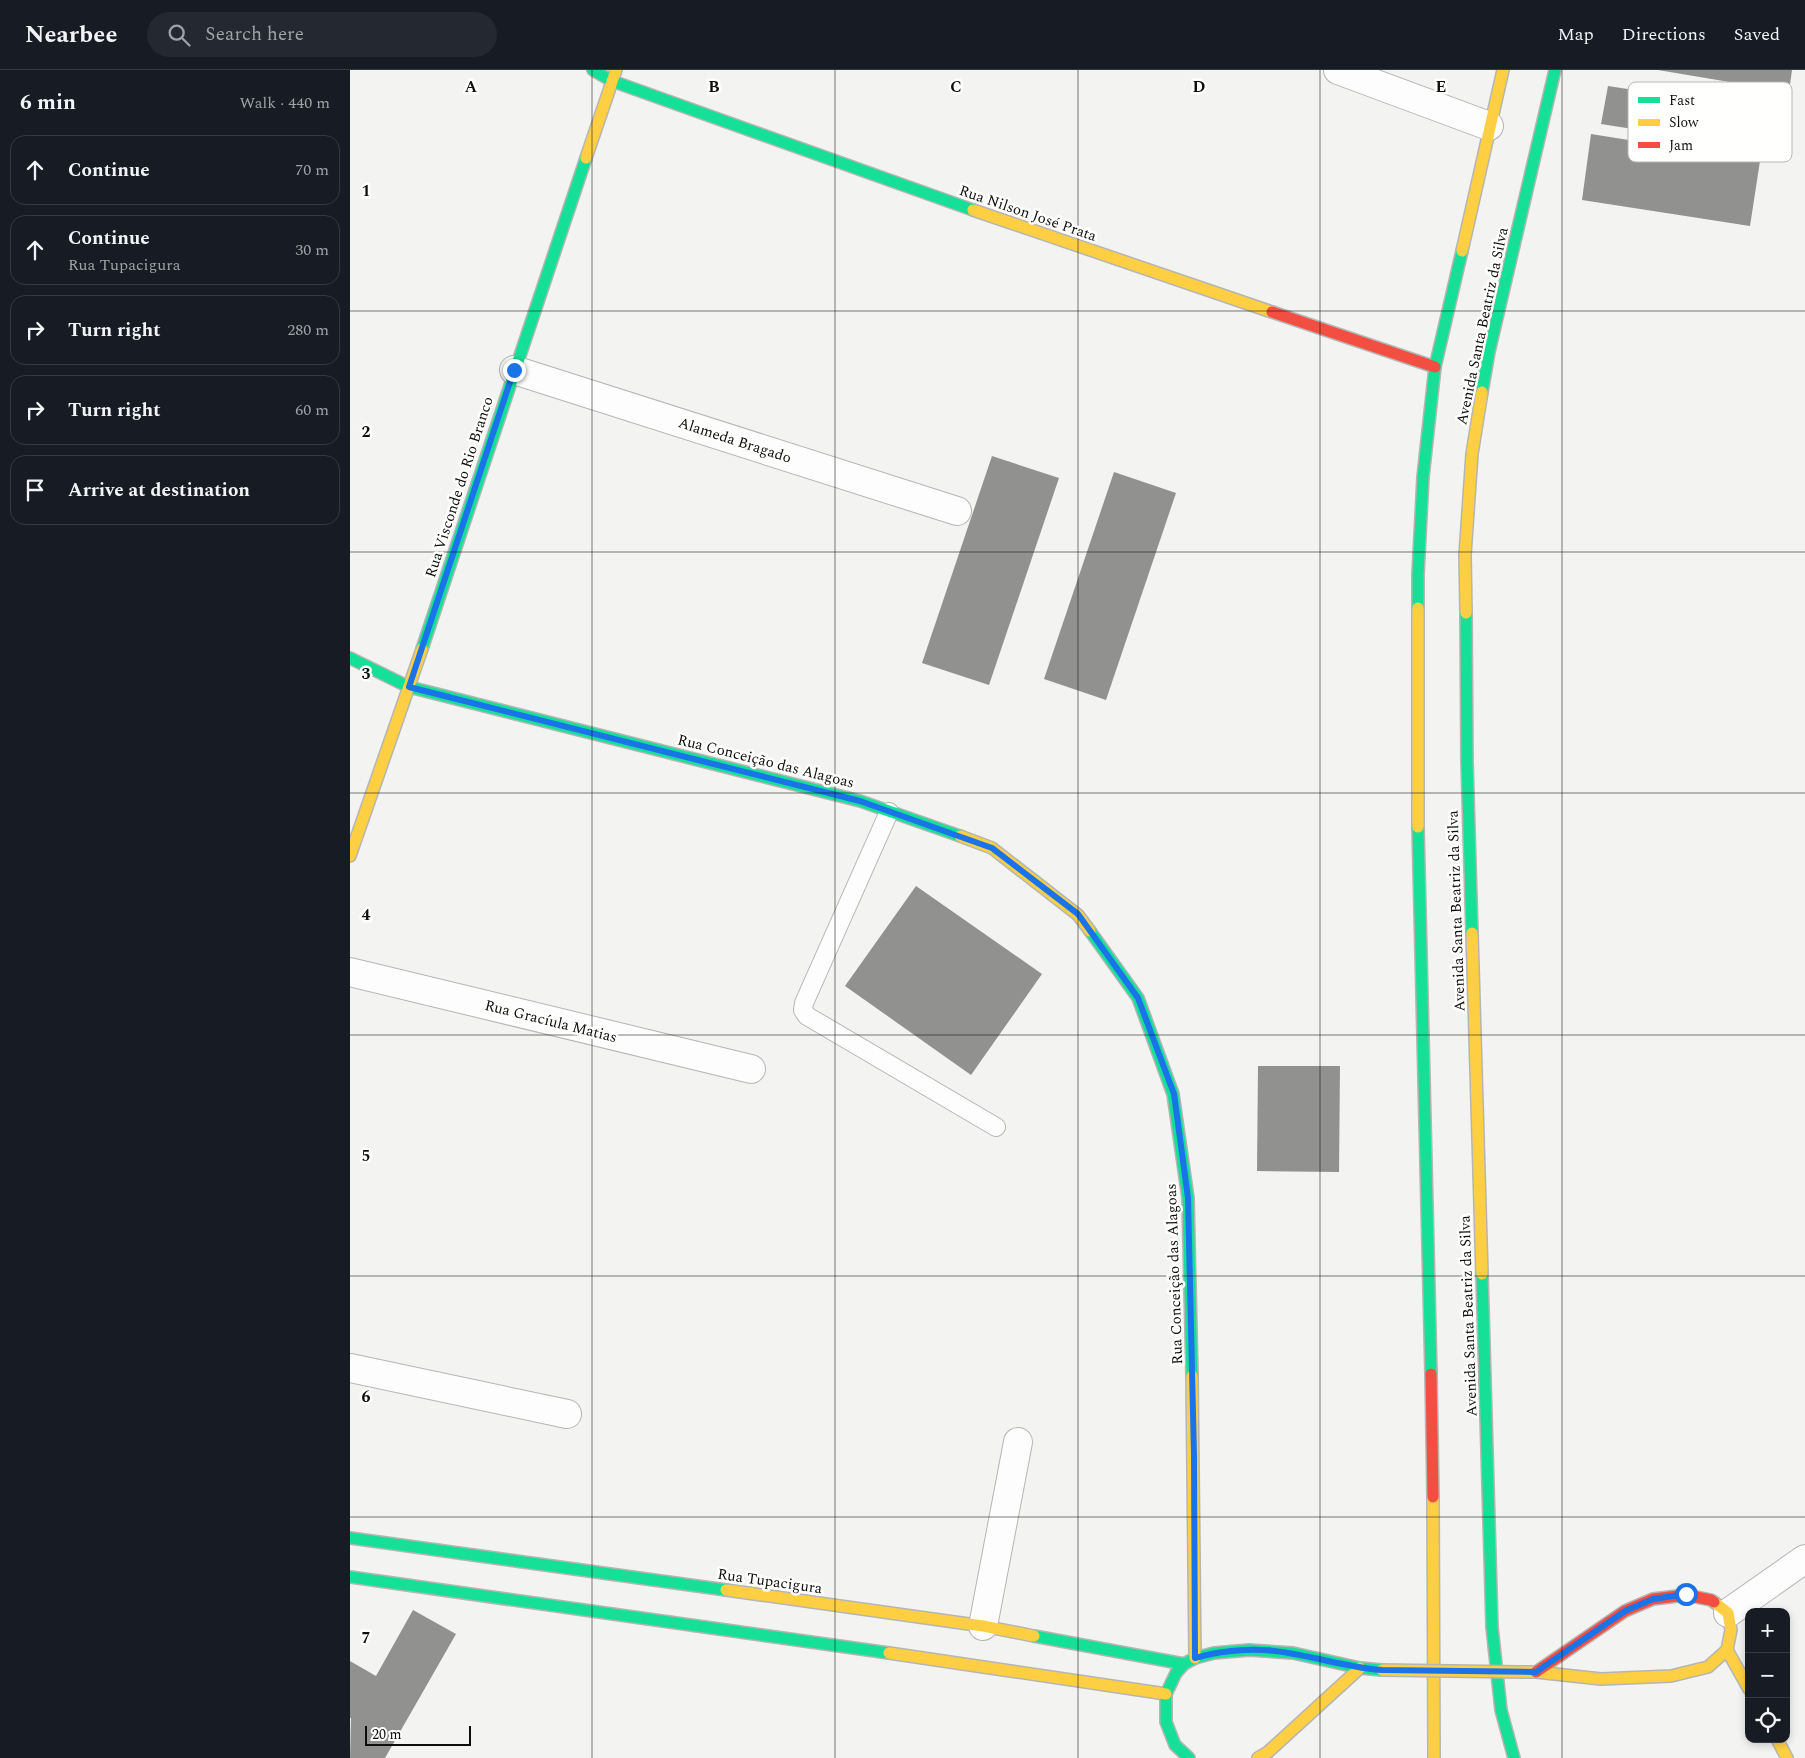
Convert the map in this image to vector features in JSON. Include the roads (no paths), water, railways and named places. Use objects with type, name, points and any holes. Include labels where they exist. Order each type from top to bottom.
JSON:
[{"type":"street","name":"Rua Nilson José Prata","points":[[593,70],[614,75],[945,200],[1435,367]]},
{"type":"street","points":[[1338,70],[1489,126]]},
{"type":"street","points":[[1434,1758],[1433,1464],[1418,829],[1418,574],[1423,477],[1435,367],[1503,70]]},
{"type":"street","name":"Avenida Santa Beatriz da Silva","points":[[1514,1758],[1500,1703],[1492,1627],[1467,761],[1465,555],[1472,454],[1489,352],[1555,70]]},
{"type":"street","name":"Rua Visconde do Rio Branco","points":[[350,856],[409,687],[614,75]]},
{"type":"street","name":"Alameda Bragado","points":[[514,370],[957,511]]},
{"type":"street","name":"Rua Conceição das Alagoas","points":[[350,658],[409,687],[860,801],[992,848],[1078,914],[1138,998],[1174,1094],[1188,1198],[1194,1409],[1195,1658]]},
{"type":"street","name":"Rua Gracíula Matias","points":[[350,972],[751,1069]]},
{"type":"street","points":[[350,1368],[567,1414]]},
{"type":"street","points":[[983,1626],[1018,1442]]},
{"type":"street","name":"Rua Tupacigura","points":[[350,1538],[983,1626],[1184,1664]]},
{"type":"street","points":[[1728,1613],[1805,1559]]},
{"type":"street","points":[[350,1577],[781,1637],[1166,1694]]},
{"type":"street","points":[[1189,1758],[1174,1745],[1166,1722],[1166,1694],[1176,1673],[1184,1664],[1195,1658],[1214,1653],[1249,1650],[1293,1653],[1360,1668],[1382,1670],[1536,1672],[1600,1678],[1671,1676],[1708,1667],[1727,1650],[1731,1630],[1728,1613],[1711,1600],[1686,1594],[1653,1599],[1625,1611],[1536,1672]]},
{"type":"street","points":[[1727,1650],[1745,1682]]},
{"type":"street","points":[[1258,1758],[1268,1752],[1360,1668]]},
{"type":"street","points":[[1779,1743],[1787,1758]]},
{"type":"lane","points":[[889,812],[803,1010],[807,1016],[996,1127]]}]
